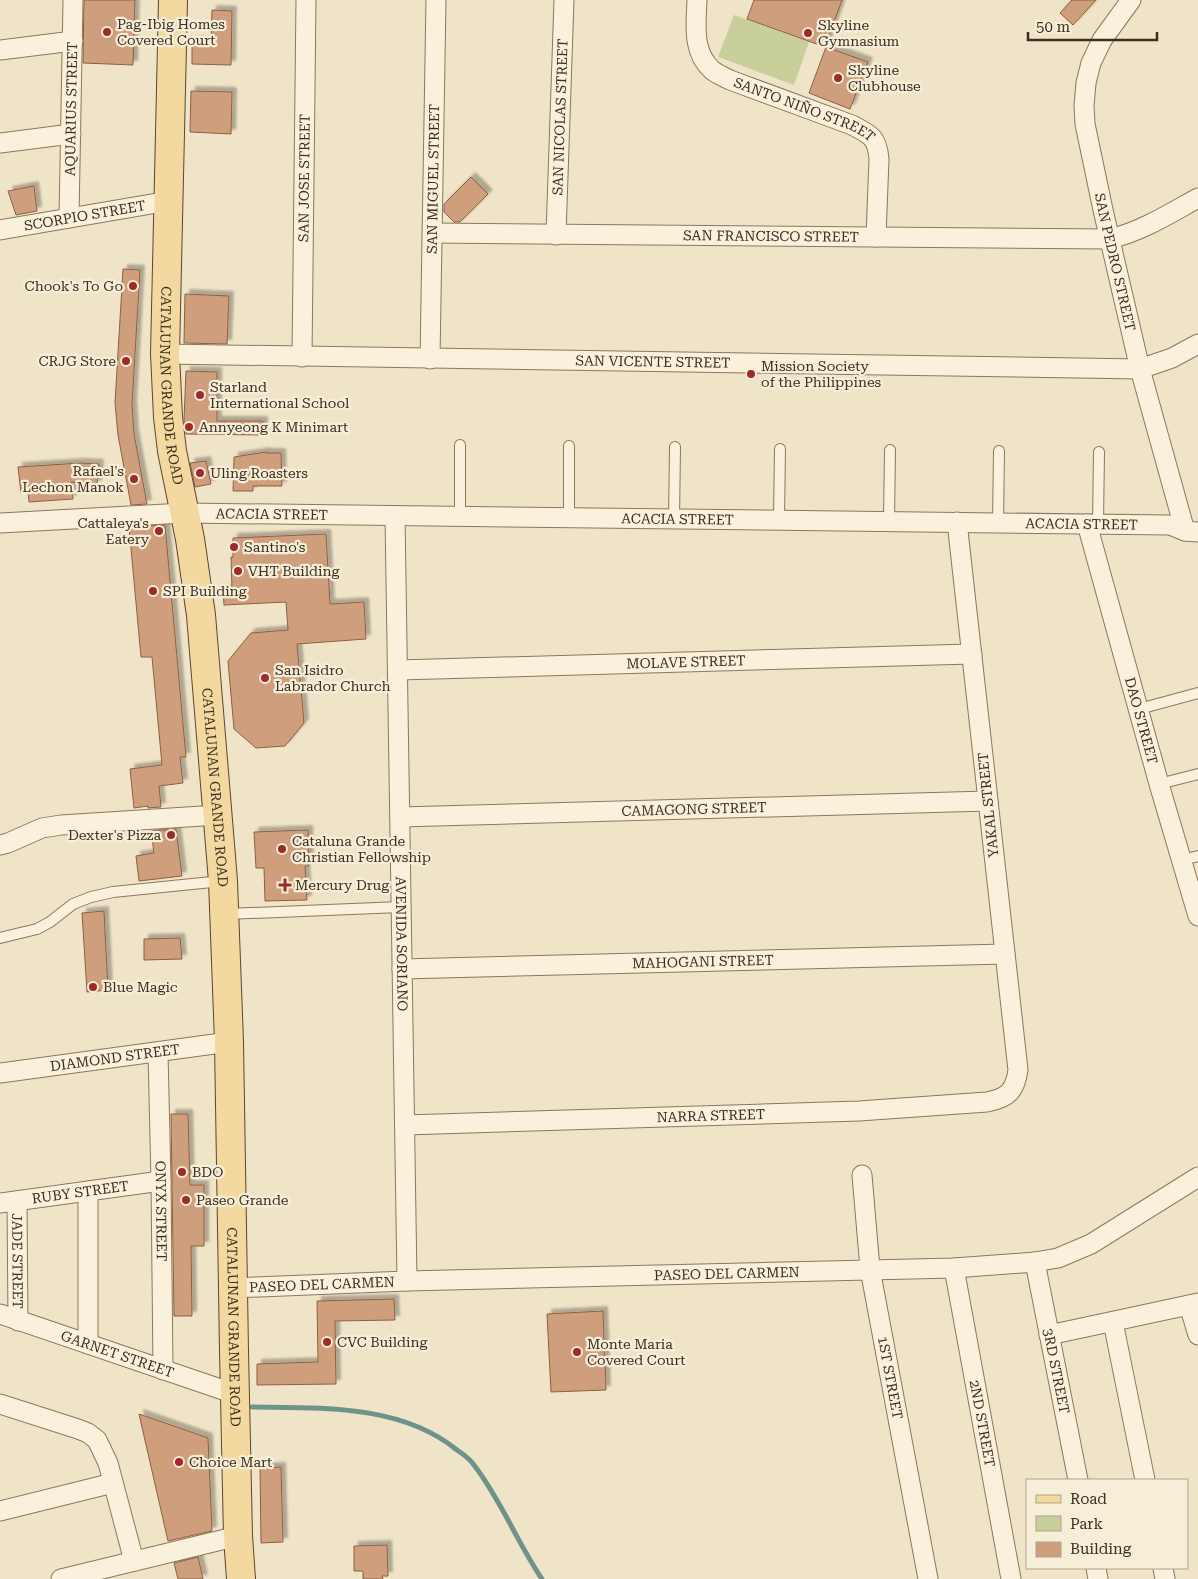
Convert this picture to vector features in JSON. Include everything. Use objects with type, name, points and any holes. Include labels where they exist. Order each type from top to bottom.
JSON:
[{"type":"main road","name":"CATALUNAN GRANDE ROAD","points":[[173,0],[166,354],[168,417],[178,482],[197,579],[223,881],[229,1042],[238,1536],[241,1579]]},
{"type":"street","name":"AQUARIUS STREET","points":[[69,218],[73,0]]},
{"type":"street","name":"SAN JOSE STREET","points":[[302,357],[306,0]]},
{"type":"street","name":"SAN MIGUEL STREET","points":[[430,359],[436,0]]},
{"type":"street","name":"SAN NICOLAS STREET","points":[[556,234],[564,0]]},
{"type":"street","name":"SANTO NIÑO STREET","points":[[697,0],[697,46],[703,61],[714,72],[730,80],[852,125],[874,138],[878,148],[879,159],[876,237]]},
{"type":"street","name":"SAN PEDRO STREET","points":[[1131,0],[1102,40],[1091,63],[1086,83],[1085,124],[1140,369],[1186,525]]},
{"type":"street","points":[[0,50],[72,41]]},
{"type":"street","points":[[0,143],[71,134]]},
{"type":"street","name":"SAN FRANCISCO STREET","points":[[432,233],[1110,239],[1128,235],[1145,228],[1198,198]]},
{"type":"street","name":"SCORPIO STREET","points":[[0,230],[169,202]]},
{"type":"street","name":"SAN VICENTE STREET","points":[[166,354],[1140,369],[1172,358],[1198,344]]},
{"type":"street","name":"ACACIA STREET","points":[[0,522],[184,513],[1186,525]]},
{"type":"street","name":"AVENIDA SORIANO","points":[[396,516],[407,1282]]},
{"type":"street","name":"YAKAL STREET","points":[[958,522],[1018,1070],[1013,1088]]},
{"type":"street","name":"DAO STREET","points":[[1093,524],[1159,784],[1190,858],[1198,916]]},
{"type":"street","name":"MOLAVE STREET","points":[[398,670],[972,654]]},
{"type":"street","name":"CAMAGONG STREET","points":[[400,816],[988,801]]},
{"type":"street","points":[[0,846],[42,828],[61,825],[218,815]]},
{"type":"street","name":"MAHOGANI STREET","points":[[402,969],[1005,954]]},
{"type":"street","name":"DIAMOND STREET","points":[[0,1072],[229,1042]]},
{"type":"street","name":"ONYX STREET","points":[[158,1052],[163,1370]]},
{"type":"street","name":"NARRA STREET","points":[[405,1125],[859,1112],[987,1102],[998,1100],[1008,1094],[1013,1088]]},
{"type":"street","name":"1ST STREET","points":[[862,1175],[870,1269],[928,1579]]},
{"type":"street","name":"PASEO DEL CARMEN","points":[[232,1288],[954,1268],[1035,1262],[1058,1258],[1091,1244],[1198,1177]]},
{"type":"street","name":"RUBY STREET","points":[[9,1202],[161,1182]]},
{"type":"street","points":[[88,1191],[88,1344]]},
{"type":"street","name":"JADE STREET","points":[[9,1202],[9,1318]]},
{"type":"street","name":"3RD STREET","points":[[1035,1262],[1078,1479]]},
{"type":"street","name":"2ND STREET","points":[[954,1268],[1011,1579]]},
{"type":"street","points":[[1049,1335],[1194,1304],[1198,1336]]},
{"type":"street","name":"GARNET STREET","points":[[9,1318],[235,1394]]},
{"type":"street","points":[[1113,1322],[1145,1479]]},
{"type":"street","points":[[0,1404],[88,1433],[98,1440],[108,1464],[134,1562]]},
{"type":"street","points":[[0,1511],[113,1483]]},
{"type":"street","points":[[61,1579],[238,1536]]},
{"type":"lane","points":[[460,445],[460,516]]},
{"type":"lane","points":[[569,446],[569,518]]},
{"type":"lane","points":[[674,519],[675,447]]},
{"type":"lane","points":[[779,520],[780,449]]},
{"type":"lane","points":[[889,522],[890,450]]},
{"type":"lane","points":[[998,523],[999,451]]},
{"type":"lane","points":[[1093,524],[1099,452]]},
{"type":"lane","points":[[1139,710],[1198,693]]},
{"type":"lane","points":[[1159,784],[1198,774]]},
{"type":"lane","points":[[0,938],[36,929],[50,922],[73,904],[91,897],[113,892],[223,881]]},
{"type":"lane","points":[[225,914],[401,907]]},
{"type":"green space","points":[[734,15],[809,42],[794,85],[718,57]]},
{"type":"building","name":"Pag-Ibig Homes Covered Court","points":[[84,0],[135,0],[133,65],[83,63]]},
{"type":"building","name":"Skyline Gymnasium","points":[[754,0],[842,0],[825,47],[747,19]]},
{"type":"building","points":[[1072,0],[1096,0],[1073,25],[1060,13]]},
{"type":"building","points":[[212,10],[232,11],[231,65],[192,64],[192,41],[211,42]]},
{"type":"building","name":"Skyline Clubhouse","points":[[826,47],[868,62],[850,109],[809,93]]},
{"type":"building","points":[[191,91],[232,92],[231,134],[190,132]]},
{"type":"building","points":[[471,177],[488,194],[460,222],[454,222],[444,212],[444,204]]},
{"type":"building","points":[[34,186],[37,211],[16,215],[8,191]]},
{"type":"building","points":[[123,269],[140,270],[132,404],[134,434],[147,504],[131,505],[118,435],[115,403]]},
{"type":"building","points":[[185,294],[229,296],[227,344],[184,343]]},
{"type":"building","points":[[186,371],[217,372],[217,421],[263,421],[263,435],[186,434],[184,420]]},
{"type":"building","points":[[266,452],[281,453],[282,486],[253,486],[253,491],[233,491],[234,457]]},
{"type":"building","points":[[206,461],[211,484],[195,487],[190,463]]},
{"type":"building","points":[[81,463],[99,464],[97,485],[71,482],[73,499],[29,502],[28,492],[21,493],[18,467]]},
{"type":"building","name":"SPI Building","points":[[165,525],[186,757],[180,757],[183,783],[159,786],[161,807],[134,808],[130,769],[162,765],[152,657],[141,657],[129,527]]},
{"type":"building","points":[[326,534],[330,604],[364,602],[366,639],[297,644],[304,723],[285,746],[256,748],[234,729],[228,661],[251,633],[288,630],[286,602],[224,605],[223,590],[232,590],[231,557],[233,557],[233,538]]},
{"type":"building","points":[[176,829],[182,876],[139,881],[136,856],[154,853],[151,831]]},
{"type":"building","points":[[308,830],[309,866],[305,866],[307,900],[265,901],[264,868],[256,868],[254,832]]},
{"type":"building","points":[[104,911],[108,990],[87,992],[82,913]]},
{"type":"building","points":[[180,938],[182,959],[144,960],[144,939]]},
{"type":"building","name":"Paseo Grande","points":[[171,1114],[188,1114],[190,1185],[204,1185],[204,1246],[191,1246],[192,1316],[174,1316]]},
{"type":"building","name":"CVC Building","points":[[394,1299],[395,1320],[335,1321],[336,1384],[257,1385],[257,1364],[318,1362],[317,1301]]},
{"type":"building","name":"Monte Maria Covered Court","points":[[603,1311],[606,1390],[551,1392],[547,1314]]},
{"type":"building","name":"Choice Mart","points":[[139,1414],[208,1438],[212,1531],[168,1541]]},
{"type":"building","points":[[281,1467],[283,1542],[261,1543],[260,1468]]},
{"type":"building","points":[[387,1545],[388,1576],[382,1576],[383,1579],[363,1579],[363,1571],[354,1571],[354,1546]]},
{"type":"building","points":[[198,1557],[203,1579],[178,1579],[174,1563]]},
{"type":"waterway","points":[[252,1407],[332,1409],[359,1412],[385,1416],[411,1424],[435,1435],[462,1453],[484,1478],[542,1579]]},
{"type":"place","name":"Pag-Ibig Homes Covered Court","points":[[107,32]]},
{"type":"place","name":"Skyline Gymnasium","points":[[808,33]]},
{"type":"place","name":"Skyline Clubhouse","points":[[838,78]]},
{"type":"place","name":"Chook's To Go","points":[[133,286]]},
{"type":"place","name":"CRJG Store","points":[[126,361]]},
{"type":"place","name":"Mission Society of the Philippines","points":[[751,374]]},
{"type":"place","name":"Starland International School","points":[[200,395]]},
{"type":"place","name":"Annyeong K Minimart","points":[[189,427]]},
{"type":"place","name":"Uling Roasters","points":[[200,473]]},
{"type":"place","name":"Rafael's Lechon Manok","points":[[134,479]]},
{"type":"place","name":"Cattaleya's Eatery","points":[[159,531]]},
{"type":"place","name":"Santino's","points":[[234,547]]},
{"type":"place","name":"VHT Building","points":[[238,571]]},
{"type":"place","name":"SPI Building","points":[[153,591]]},
{"type":"place","name":"San Isidro Labrador Church","points":[[265,678]]},
{"type":"place","name":"Dexter's Pizza","points":[[171,835]]},
{"type":"place","name":"Cataluna Grande Christian Fellowship","points":[[282,849]]},
{"type":"place","name":"Mercury Drug","points":[[285,885]]},
{"type":"place","name":"Blue Magic","points":[[93,987]]},
{"type":"place","name":"BDO","points":[[182,1172]]},
{"type":"place","name":"Paseo Grande","points":[[186,1200]]},
{"type":"place","name":"CVC Building","points":[[327,1342]]},
{"type":"place","name":"Monte Maria Covered Court","points":[[577,1352]]},
{"type":"place","name":"Choice Mart","points":[[179,1462]]}]
